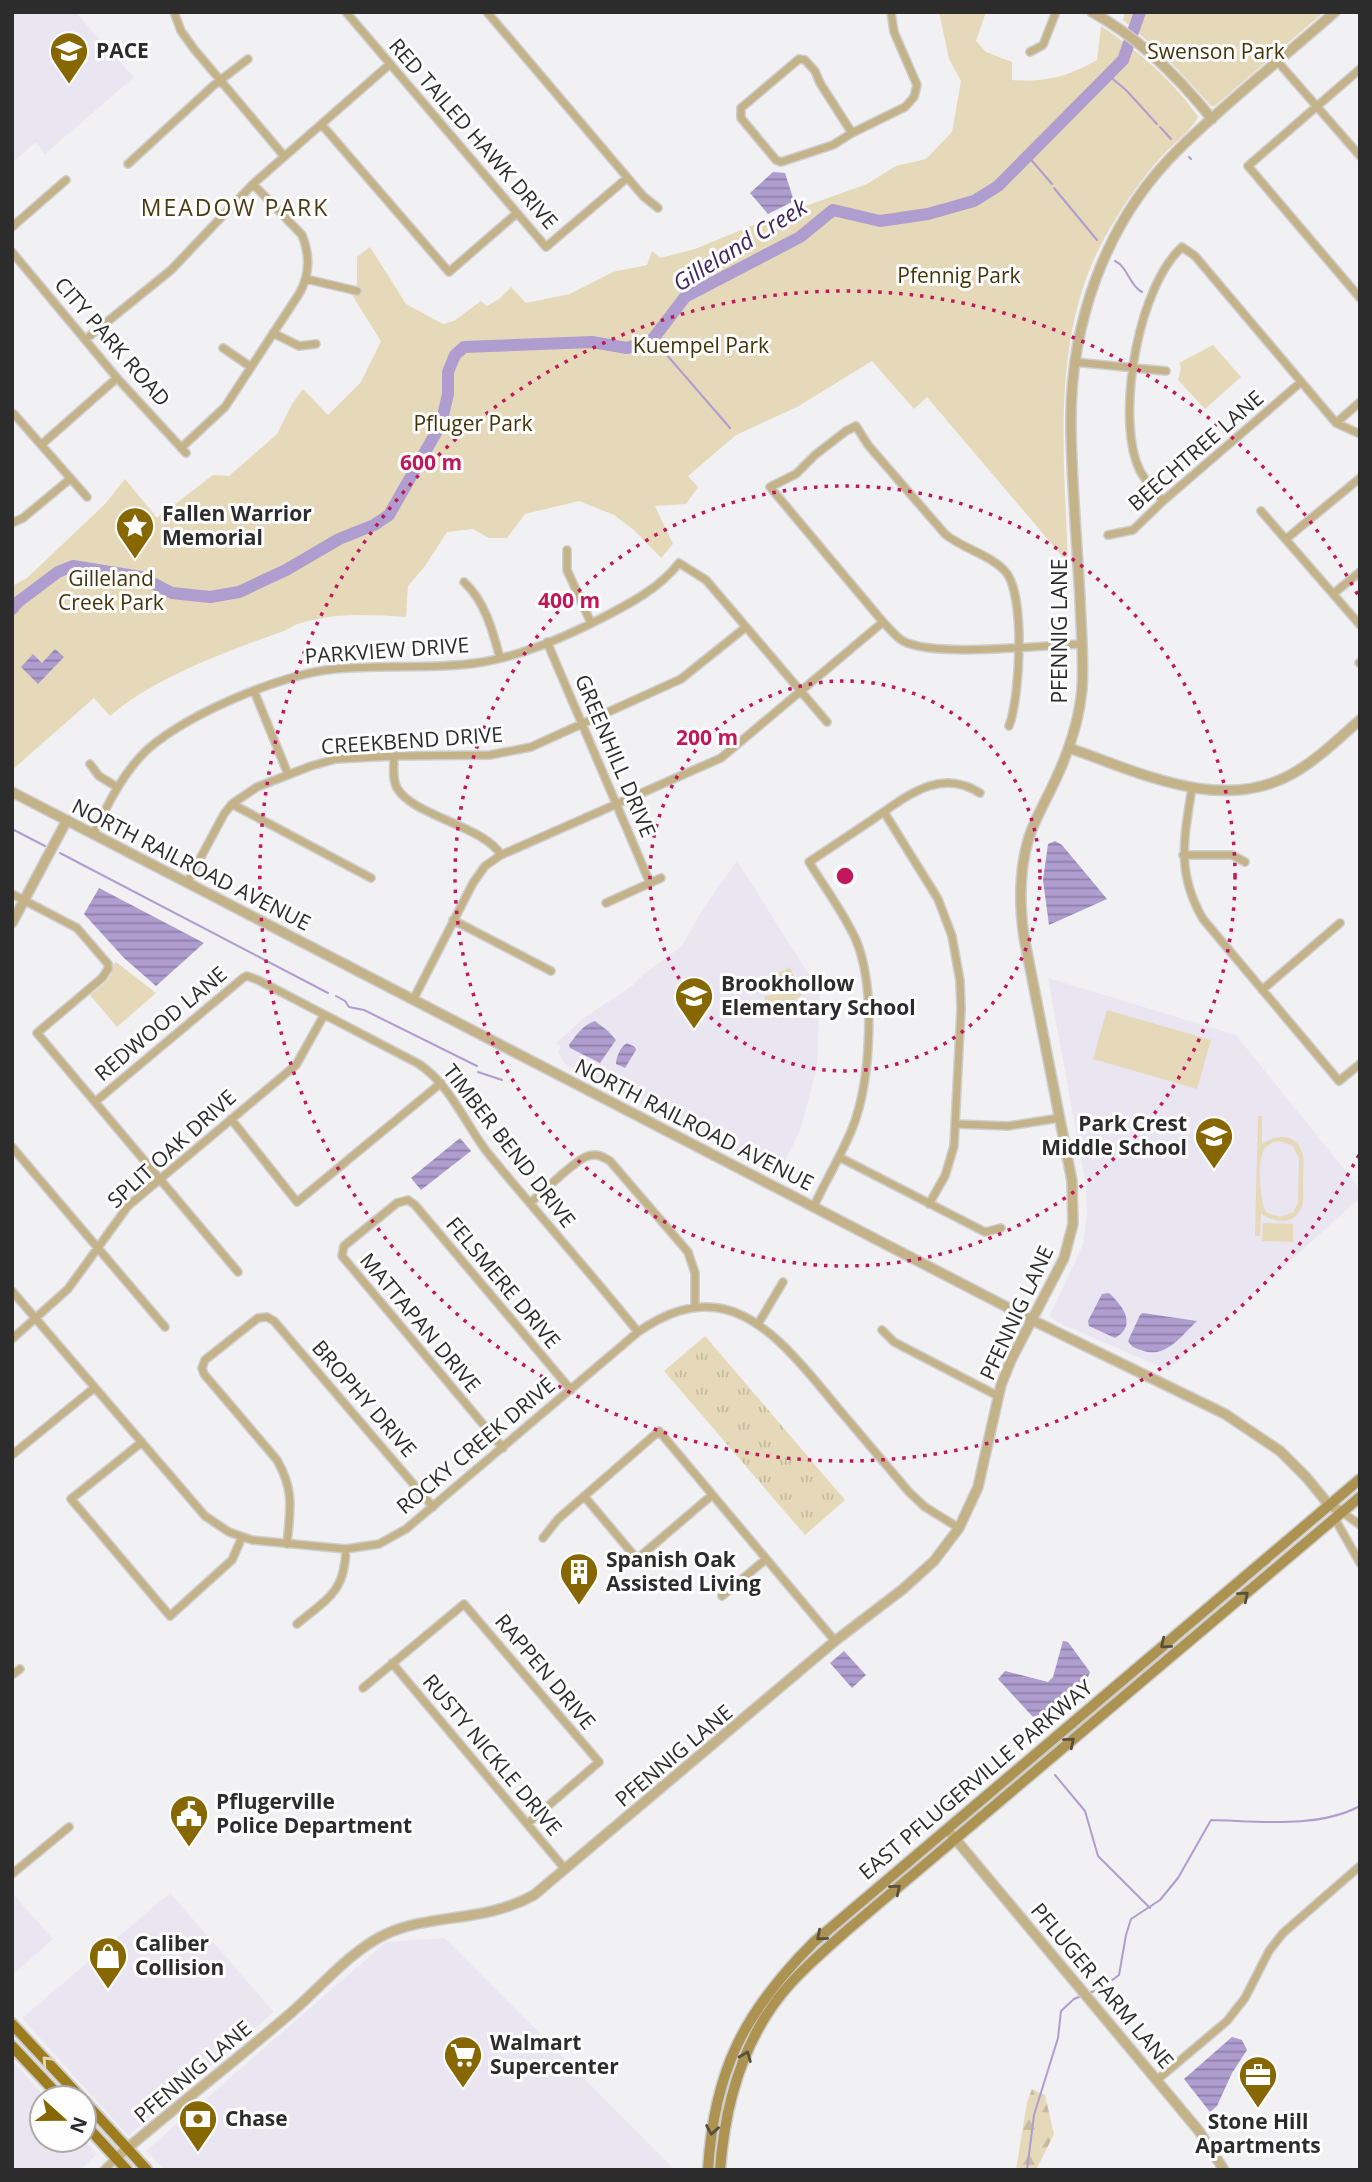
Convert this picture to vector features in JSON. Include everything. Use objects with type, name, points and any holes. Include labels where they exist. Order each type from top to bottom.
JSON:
[{"type":"main road","name":"EAST PFLUGERVILLE PARKWAY","points":[[708,2170],[710,2140],[720,2088],[732,2053],[751,2017],[783,1973],[814,1942],[1360,1479]]},
{"type":"main road","name":"EAST PFLUGERVILLE PARKWAY","points":[[720,2170],[723,2132],[732,2092],[749,2047],[788,1986],[829,1946],[1360,1497]]},
{"type":"main road","points":[[12,2024],[68,2084]]},
{"type":"main road","points":[[12,2046],[48,2084]]},
{"type":"main road","points":[[98,2116],[148,2170]]},
{"type":"main road","points":[[98,2138],[127,2170]]},
{"type":"street","points":[[174,12],[181,31],[284,156]]},
{"type":"street","name":"RED TAILED HAWK DRIVE","points":[[346,12],[546,247],[627,178]]},
{"type":"street","points":[[487,12],[627,178],[643,196],[659,208]]},
{"type":"street","points":[[852,133],[815,71],[805,60],[799,59],[741,108],[741,118],[776,160],[781,162],[833,145],[905,107],[914,97],[917,85],[894,32],[891,12]]},
{"type":"street","points":[[1030,52],[1043,45],[1056,12]]},
{"type":"street","points":[[1092,12],[1118,28],[1159,63],[1212,119]]},
{"type":"street","name":"PFENNIG LANE","points":[[104,2170],[374,1941],[411,1926],[508,1908],[534,1895],[835,1641],[922,1573],[959,1528],[978,1486],[998,1396],[1011,1360],[1064,1258],[1073,1224],[1072,1181],[1024,937],[1021,889],[1023,864],[1030,835],[1069,748],[1080,703],[1082,644],[1071,431],[1074,362],[1081,324],[1095,278],[1120,226],[1153,178],[1179,149],[1335,12]]},
{"type":"street","points":[[128,164],[220,80],[248,59]]},
{"type":"street","points":[[1278,62],[1360,156]]},
{"type":"street","points":[[86,339],[171,270],[253,184],[390,64]]},
{"type":"street","points":[[1360,69],[1248,166],[1360,298]]},
{"type":"street","points":[[322,125],[449,272],[517,213]]},
{"type":"street","points":[[12,227],[66,180]]},
{"type":"street","points":[[223,348],[251,367],[299,294],[308,270],[302,235],[253,184]]},
{"type":"street","points":[[1163,500],[1143,477],[1135,460],[1129,411],[1132,368],[1142,324],[1155,287],[1171,256],[1182,247],[1195,256],[1336,423],[1360,434]]},
{"type":"street","name":"CITY PARK ROAD","points":[[12,252],[117,378],[183,451],[222,411],[251,367]]},
{"type":"street","points":[[306,279],[357,292]]},
{"type":"street","points":[[273,333],[299,346],[316,344]]},
{"type":"street","points":[[1074,362],[1166,371]]},
{"type":"street","points":[[41,445],[117,378]]},
{"type":"street","name":"BEECHTREE LANE","points":[[1108,535],[1133,530],[1163,500],[1301,382]]},
{"type":"street","points":[[1336,423],[1360,402]]},
{"type":"street","points":[[14,414],[88,497]]},
{"type":"street","points":[[1009,726],[1015,708],[1019,647],[1016,598],[1009,575],[992,560],[955,542],[946,534],[868,444],[856,426],[835,439],[796,474],[770,487],[901,640],[915,645],[952,649],[1019,647],[1082,644]]},
{"type":"street","points":[[1286,539],[1360,478]]},
{"type":"street","points":[[12,523],[23,518],[70,479]]},
{"type":"street","points":[[1261,511],[1360,625]]},
{"type":"street","points":[[567,550],[568,570],[591,623]]},
{"type":"street","name":"PARKVIEW DRIVE","points":[[93,834],[117,786],[141,756],[172,731],[282,680],[315,671],[453,665],[500,658],[547,642],[636,600],[679,563],[706,580],[746,627]]},
{"type":"street","points":[[1333,594],[1360,572]]},
{"type":"street","points":[[464,582],[481,604],[500,658]]},
{"type":"street","points":[[413,1000],[478,874],[501,855],[721,758],[883,622]]},
{"type":"street","points":[[746,627],[827,722]]},
{"type":"street","name":"CREEKBEND DRIVE","points":[[187,883],[216,827],[232,804],[257,787],[336,759],[490,755],[531,747],[681,679],[746,627]]},
{"type":"street","name":"GREENHILL DRIVE","points":[[547,642],[650,883]]},
{"type":"street","points":[[254,691],[288,774]]},
{"type":"street","points":[[1069,748],[1192,788],[1228,792],[1274,783],[1310,764],[1360,720]]},
{"type":"street","points":[[394,756],[395,784],[402,794],[489,842],[501,855]]},
{"type":"street","points":[[90,764],[99,776],[117,786]]},
{"type":"street","points":[[814,1206],[852,1130],[864,1088],[868,987],[856,941],[809,862],[916,790],[940,783],[961,783],[980,793]]},
{"type":"street","points":[[1192,788],[1183,855],[1186,880],[1203,919],[1339,1082],[1360,1064]]},
{"type":"street","name":"NORTH RAILROAD AVENUE","points":[[12,792],[1032,1320],[1225,1414],[1280,1451],[1339,1516]]},
{"type":"street","points":[[232,804],[372,878]]},
{"type":"street","points":[[884,811],[938,899],[952,936],[960,981],[956,1124],[952,1155],[945,1176],[929,1204]]},
{"type":"street","points":[[12,923],[67,820]]},
{"type":"street","points":[[1183,855],[1232,855],[1245,862]]},
{"type":"street","points":[[606,903],[661,878]]},
{"type":"street","points":[[12,894],[77,928],[106,959],[108,969],[102,978],[37,1033],[238,1272]]},
{"type":"street","points":[[453,920],[551,971]]},
{"type":"street","points":[[1262,990],[1340,923]]},
{"type":"street","name":"TIMBER BEND DRIVE","points":[[251,977],[419,1064],[440,1083],[473,1133],[638,1332]]},
{"type":"street","name":"REDWOOD LANE","points":[[95,1102],[243,978],[251,977]]},
{"type":"street","name":"SPLIT OAK DRIVE","points":[[12,1339],[68,1289],[128,1206],[296,1065],[324,1015]]},
{"type":"street","points":[[231,1119],[297,1202],[440,1083]]},
{"type":"street","points":[[956,1124],[1008,1126],[1060,1118]]},
{"type":"street","points":[[12,1147],[165,1327]]},
{"type":"street","points":[[530,1203],[585,1156],[604,1157],[688,1252],[695,1273],[695,1307]]},
{"type":"street","points":[[839,1157],[985,1232],[1001,1228]]},
{"type":"street","name":"FELSMERE DRIVE","points":[[408,1200],[570,1390]]},
{"type":"street","name":"MATTAPAN DRIVE","points":[[408,1200],[397,1203],[344,1246],[342,1256],[503,1448]]},
{"type":"street","points":[[758,1324],[783,1282]]},
{"type":"street","name":"ROCKY CREEK DRIVE","points":[[12,1292],[205,1516],[242,1537],[346,1549],[367,1547],[393,1538],[638,1332],[667,1314],[695,1307],[724,1309],[758,1324],[804,1368],[909,1492],[925,1507],[959,1528]]},
{"type":"street","name":"BROPHY DRIVE","points":[[287,1544],[290,1497],[284,1472],[277,1460],[204,1374],[202,1368],[205,1360],[258,1318],[267,1317],[274,1321],[433,1507]]},
{"type":"street","points":[[882,1330],[894,1342],[998,1396]]},
{"type":"street","points":[[12,1455],[94,1388]]},
{"type":"street","points":[[543,1538],[558,1519],[659,1431],[835,1641]]},
{"type":"street","points":[[142,1442],[71,1499],[170,1616],[224,1570],[232,1560],[242,1537]]},
{"type":"street","points":[[584,1496],[637,1559],[712,1495]]},
{"type":"street","points":[[1339,1516],[1360,1525]]},
{"type":"street","points":[[1339,1516],[1360,1563]]},
{"type":"street","points":[[298,1624],[338,1588],[346,1568],[346,1549]]},
{"type":"street","points":[[722,1596],[766,1559]]},
{"type":"street","name":"RAPPEN DRIVE","points":[[392,1664],[464,1604],[598,1762],[527,1824]]},
{"type":"street","points":[[363,1688],[392,1664]]},
{"type":"street","name":"RUSTY NICKLE DRIVE","points":[[392,1664],[565,1869]]},
{"type":"street","points":[[12,1675],[20,1669]]},
{"type":"street","points":[[1136,1669],[1145,1679]]},
{"type":"street","points":[[12,1874],[69,1827]]},
{"type":"street","name":"PFLUGER FARM LANE","points":[[947,1829],[1199,2131],[1224,2170]]},
{"type":"street","points":[[1157,2080],[1227,2021],[1245,1998],[1269,1951],[1283,1933],[1360,1866]]},
{"type":"street","points":[[720,2088],[732,2092]]},
{"type":"shaded area","name":"PACE","points":[[12,12],[75,12],[134,77],[45,154],[36,142],[12,163]]},
{"type":"shaded area","points":[[773,172],[785,173],[794,201],[768,214],[750,193]]},
{"type":"shaded area","points":[[55,649],[64,657],[38,684],[21,667],[33,654],[42,663]]},
{"type":"shaded area","points":[[1055,841],[1062,845],[1107,899],[1049,925],[1043,880],[1048,844]]},
{"type":"shaded area","name":"Brookhollow Elementary School","points":[[737,861],[820,992],[817,1067],[800,1131],[778,1175],[565,1064],[558,1052],[561,1047],[556,1043],[585,1017],[632,986],[681,947],[703,909]]},
{"type":"shaded area","points":[[99,888],[204,943],[156,986],[124,958],[84,914]]},
{"type":"shaded area","name":"Park Crest Middle School","points":[[1048,978],[1236,1035],[1360,1189],[1360,1198],[1168,1370],[1057,1322],[1050,1315],[1083,1245],[1087,1215],[1086,1185]]},
{"type":"shaded area","points":[[595,1021],[616,1040],[600,1063],[569,1045],[577,1034]]},
{"type":"shaded area","points":[[627,1043],[636,1050],[625,1068],[616,1064],[619,1052]]},
{"type":"shaded area","points":[[460,1138],[471,1151],[421,1190],[411,1178]]},
{"type":"shaded area","points":[[1109,1293],[1123,1309],[1127,1321],[1122,1333],[1115,1338],[1089,1326],[1088,1321],[1102,1294]]},
{"type":"shaded area","points":[[1143,1313],[1197,1321],[1172,1345],[1158,1352],[1150,1352],[1135,1348],[1128,1341]]},
{"type":"shaded area","points":[[1063,1641],[1068,1642],[1090,1672],[1088,1677],[1039,1718],[1032,1716],[998,1679],[1005,1671],[1048,1682],[1053,1677]]},
{"type":"shaded area","points":[[844,1651],[866,1675],[852,1688],[830,1663]]},
{"type":"shaded area","points":[[12,1893],[53,1939],[12,1975]]},
{"type":"shaded area","points":[[170,1893],[274,2012],[128,2136],[98,2103],[98,2084],[81,2084],[22,2018]]},
{"type":"shaded area","points":[[445,1938],[675,2170],[164,2170],[146,2151],[386,1942]]},
{"type":"shaded area","points":[[1232,2037],[1242,2040],[1247,2050],[1232,2073],[1217,2106],[1210,2112],[1184,2079]]},
{"type":"shaded area","points":[[12,2060],[33,2084],[28,2084],[28,2154],[97,2154],[80,2170],[12,2170]]},
{"type":"green space","points":[[939,12],[986,12],[976,41],[986,52],[1012,62],[1012,80],[1056,77],[1097,60],[1101,26],[1154,67],[1178,91],[1198,117],[1191,128],[1155,164],[1123,207],[1092,264],[1078,305],[1069,347],[1065,390],[1064,477],[1068,563],[927,397],[914,409],[872,361],[797,407],[736,435],[688,476],[698,487],[686,504],[655,506],[673,544],[661,558],[634,530],[614,515],[579,501],[525,514],[507,538],[489,538],[473,529],[447,532],[408,586],[406,617],[344,615],[296,625],[170,677],[110,716],[94,698],[12,770],[12,586],[27,578],[105,504],[125,479],[157,518],[213,475],[229,476],[277,434],[303,389],[328,415],[361,382],[381,341],[352,295],[357,283],[357,257],[370,247],[406,304],[443,324],[454,321],[481,301],[487,306],[511,287],[526,303],[570,294],[613,272],[647,265],[652,251],[660,258],[695,249],[867,184],[896,166],[926,159],[952,132],[961,81],[949,59]]},
{"type":"green space","name":"Swenson Park","points":[[1125,12],[1324,12],[1215,106],[1211,106],[1163,54],[1123,20]]},
{"type":"green space","points":[[1213,345],[1241,377],[1205,409],[1178,380],[1181,368],[1179,363]]},
{"type":"green space","points":[[116,962],[156,993],[117,1027],[90,995],[109,978]]},
{"type":"green space","points":[[790,967],[802,995],[796,999],[799,1008],[786,1011],[764,1003],[765,996],[777,994],[785,987],[778,973]]},
{"type":"green space","points":[[1107,1010],[1211,1040],[1197,1089],[1093,1059]]},
{"type":"green space","points":[[1258,1116],[1262,1116],[1262,1144],[1273,1138],[1290,1138],[1302,1152],[1303,1199],[1301,1210],[1286,1221],[1273,1220],[1261,1213],[1260,1236],[1255,1236]],"holes":[[[1279,1141],[1292,1145],[1299,1158],[1298,1203],[1293,1212],[1280,1217],[1266,1212],[1264,1207],[1260,1181],[1262,1155],[1267,1146]]]},
{"type":"green space","points":[[1263,1223],[1293,1224],[1293,1242],[1262,1241]]},
{"type":"green space","points":[[705,1336],[845,1500],[805,1535],[664,1371]]},
{"type":"green space","points":[[1032,2089],[1045,2095],[1054,2134],[1036,2170],[1016,2170],[1027,2102]]},
{"type":"waterway","name":"Gilleland Creek","points":[[12,609],[58,572],[73,566],[141,577],[172,593],[210,597],[239,592],[286,570],[339,539],[374,525],[389,515],[441,424],[448,394],[448,372],[455,355],[464,347],[592,342],[627,348],[653,339],[685,297],[800,237],[833,210],[880,221],[928,214],[974,201],[998,186],[1123,60],[1140,12]]},
{"type":"waterway","points":[[1108,75],[1126,90],[1157,124]]},
{"type":"waterway","points":[[1160,127],[1171,139]]},
{"type":"waterway","points":[[1027,155],[1052,184]]},
{"type":"waterway","points":[[1054,188],[1097,240]]},
{"type":"waterway","points":[[1115,261],[1142,292]]},
{"type":"waterway","points":[[653,339],[730,428]]},
{"type":"waterway","points":[[12,829],[45,846]]},
{"type":"waterway","points":[[60,853],[328,993]]},
{"type":"waterway","points":[[336,996],[349,1007],[364,1010],[477,1066]]},
{"type":"waterway","points":[[478,1072],[502,1080]]},
{"type":"waterway","points":[[1055,1775],[1085,1811],[1098,1856],[1150,1908]]},
{"type":"waterway","points":[[1089,1993],[1100,1989],[1119,1975],[1131,1919],[1160,1900],[1178,1878],[1211,1820],[1306,1821],[1325,1818],[1360,1806]]},
{"type":"waterway","points":[[1027,2170],[1034,2115],[1058,2038],[1061,2011],[1081,1996]]},
{"type":"place","name":"PACE","points":[[69,85]]},
{"type":"place","name":"Fallen Warrior Memorial","points":[[135,560]]},
{"type":"place","name":"Brookhollow Elementary School","points":[[694,1030]]},
{"type":"place","name":"Park Crest Middle School","points":[[1214,1170]]},
{"type":"place","name":"Spanish Oak Assisted Living","points":[[579,1606]]},
{"type":"place","name":"Pflugerville Police Department","points":[[189,1848]]},
{"type":"place","name":"Caliber Collision","points":[[108,1990]]},
{"type":"place","name":"Walmart Supercenter","points":[[463,2089]]},
{"type":"place","name":"Stone Hill Apartments","points":[[1258,2109]]},
{"type":"place","name":"Chase","points":[[198,2153]]},
{"type":"district","name":"MEADOW PARK","points":[[235,208]]},
{"type":"park label","name":"Pfennig Park","points":[[959,276]]},
{"type":"park label","name":"Kuempel Park","points":[[701,346]]},
{"type":"park label","name":"Pfluger Park","points":[[473,424]]},
{"type":"park label","name":"Gilleland Creek Park","points":[[111,591]]}]
